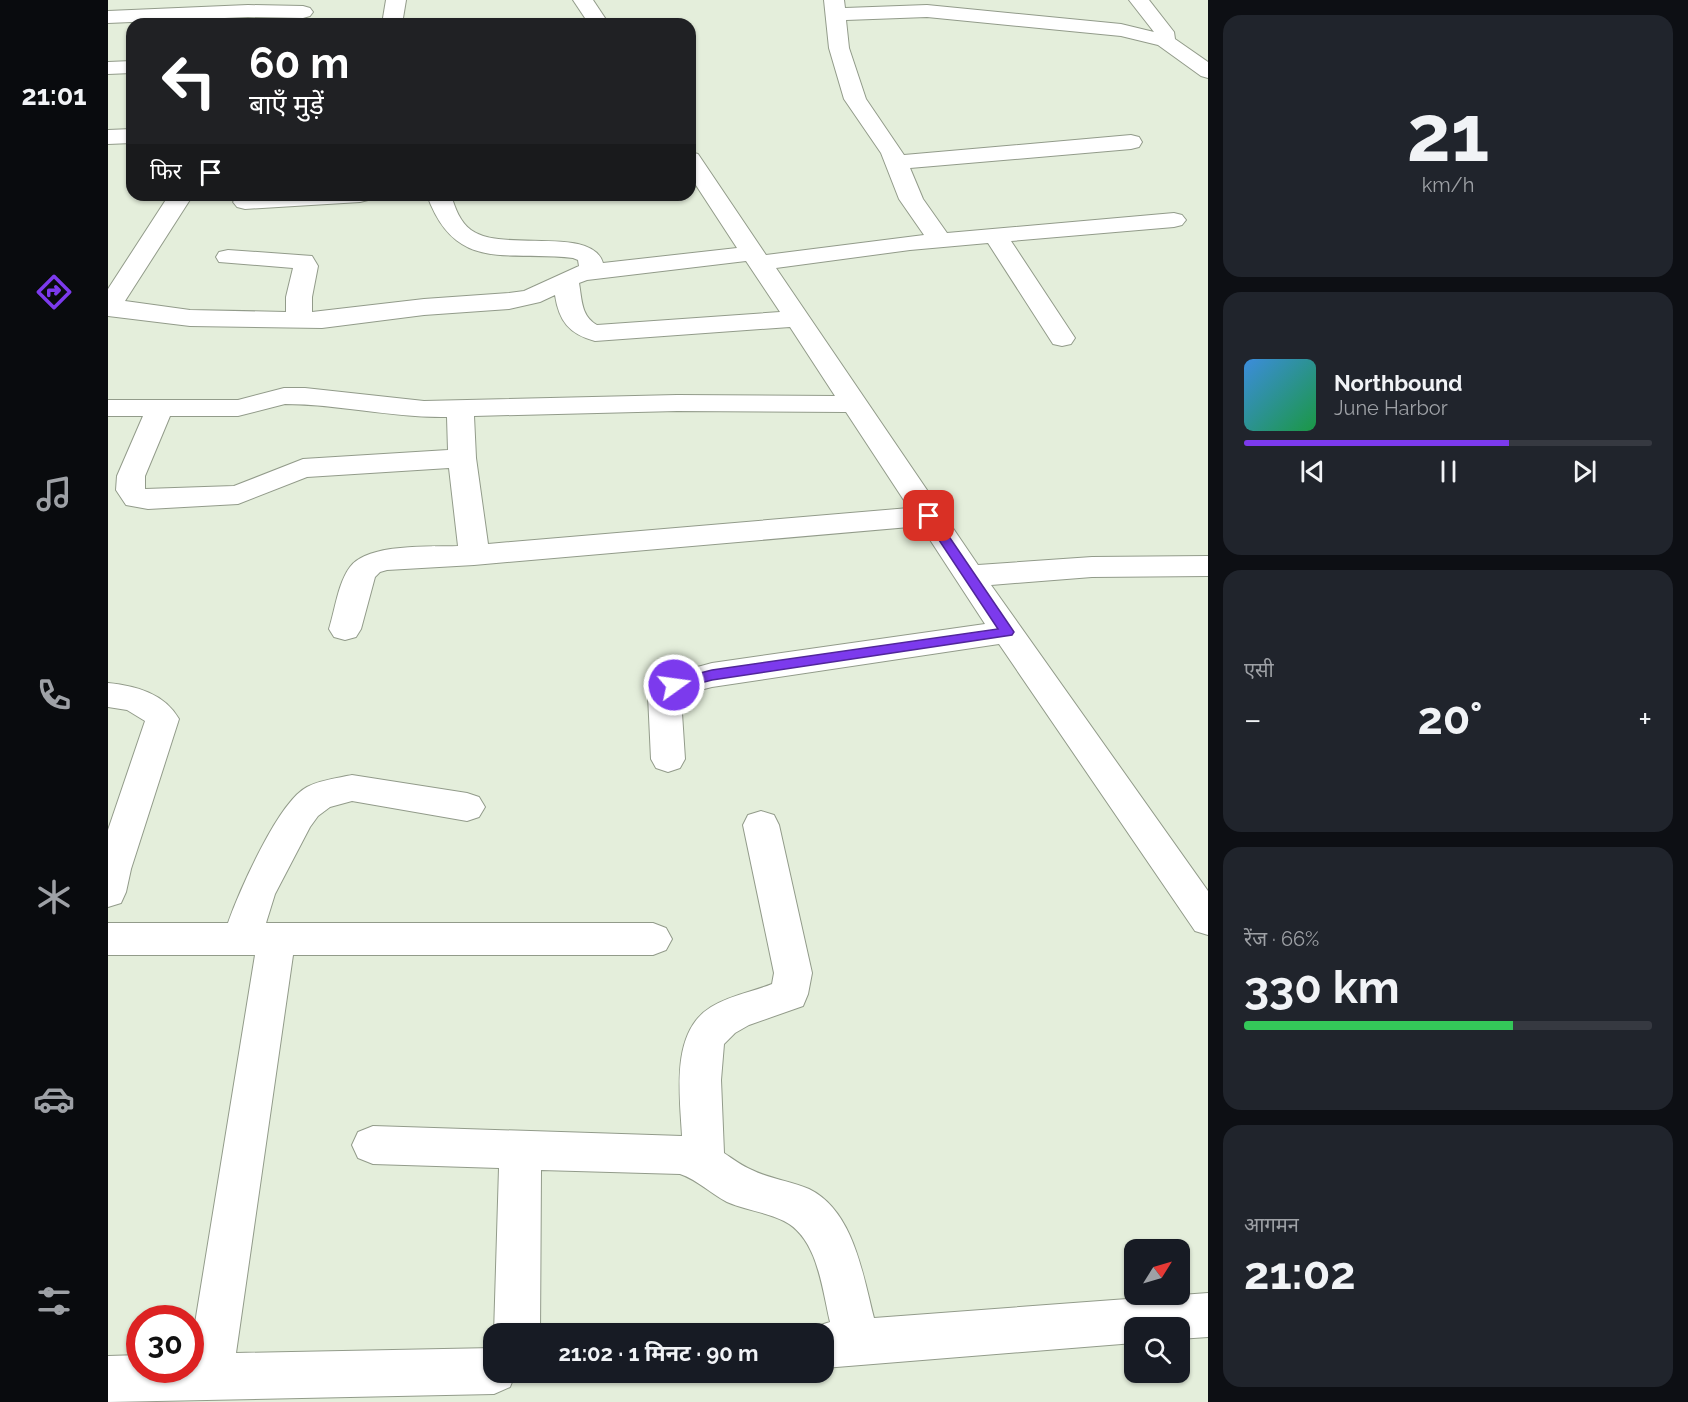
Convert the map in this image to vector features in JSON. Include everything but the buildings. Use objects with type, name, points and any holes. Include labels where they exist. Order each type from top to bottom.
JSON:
[{"type":"street","points":[[393,18],[396,0]]},
{"type":"street","points":[[583,0],[595,18]]},
{"type":"street","points":[[1139,0],[1164,32],[1165,42]]},
{"type":"street","points":[[940,240],[911,199],[897,162],[855,99],[839,48],[835,7],[956,13],[1121,30],[1165,42],[1208,72]]},
{"type":"street","points":[[108,17],[248,11],[303,12]]},
{"type":"street","points":[[108,68],[126,67]]},
{"type":"street","points":[[108,136],[126,136]]},
{"type":"street","points":[[897,162],[1131,142]]},
{"type":"street","points":[[696,168],[1007,632],[1208,921]]},
{"type":"street","points":[[177,201],[108,307],[190,318],[322,320],[424,307],[509,301],[531,297],[566,280],[593,271],[1174,220]]},
{"type":"street","points":[[244,202],[261,201]]},
{"type":"street","points":[[442,201],[452,224],[470,241],[505,247],[580,251],[589,257],[593,271]]},
{"type":"street","points":[[995,236],[1062,338]]},
{"type":"street","points":[[228,257],[303,261],[306,266],[299,297],[299,320]]},
{"type":"street","points":[[566,280],[576,325],[583,331],[595,333],[797,319]]},
{"type":"street","points":[[108,408],[238,408],[284,396],[305,396],[392,407],[460,408],[677,403],[854,404]]},
{"type":"street","points":[[160,408],[131,476],[130,490],[136,498],[148,500],[224,497],[252,491],[303,468],[462,458]]},
{"type":"street","points":[[460,408],[462,458],[474,555]]},
{"type":"street","points":[[345,629],[361,574],[369,565],[385,560],[474,555],[929,516]]},
{"type":"street","points":[[970,576],[1092,567],[1208,566]]},
{"type":"street","points":[[668,759],[664,695],[674,685],[712,675],[1007,632]]},
{"type":"street","points":[[108,695],[138,701],[155,709],[162,719],[110,877]]},
{"type":"street","points":[[210,1377],[259,939],[257,893],[297,818],[306,806],[319,796],[352,788],[467,807]]},
{"type":"street","points":[[704,1163],[701,1077],[704,1041],[714,1026],[731,1015],[771,1003],[789,994],[794,973],[761,825]]},
{"type":"street","points":[[108,939],[653,939]]},
{"type":"street","points":[[374,1145],[680,1155],[704,1163],[741,1187],[795,1204],[810,1213],[827,1237],[837,1260],[841,1344],[1208,1315]]},
{"type":"street","points":[[517,1323],[520,1150]]},
{"type":"street","points":[[108,1379],[483,1371]]},
{"type":"route","points":[[674,685],[712,675],[1007,632],[929,516]]}]
